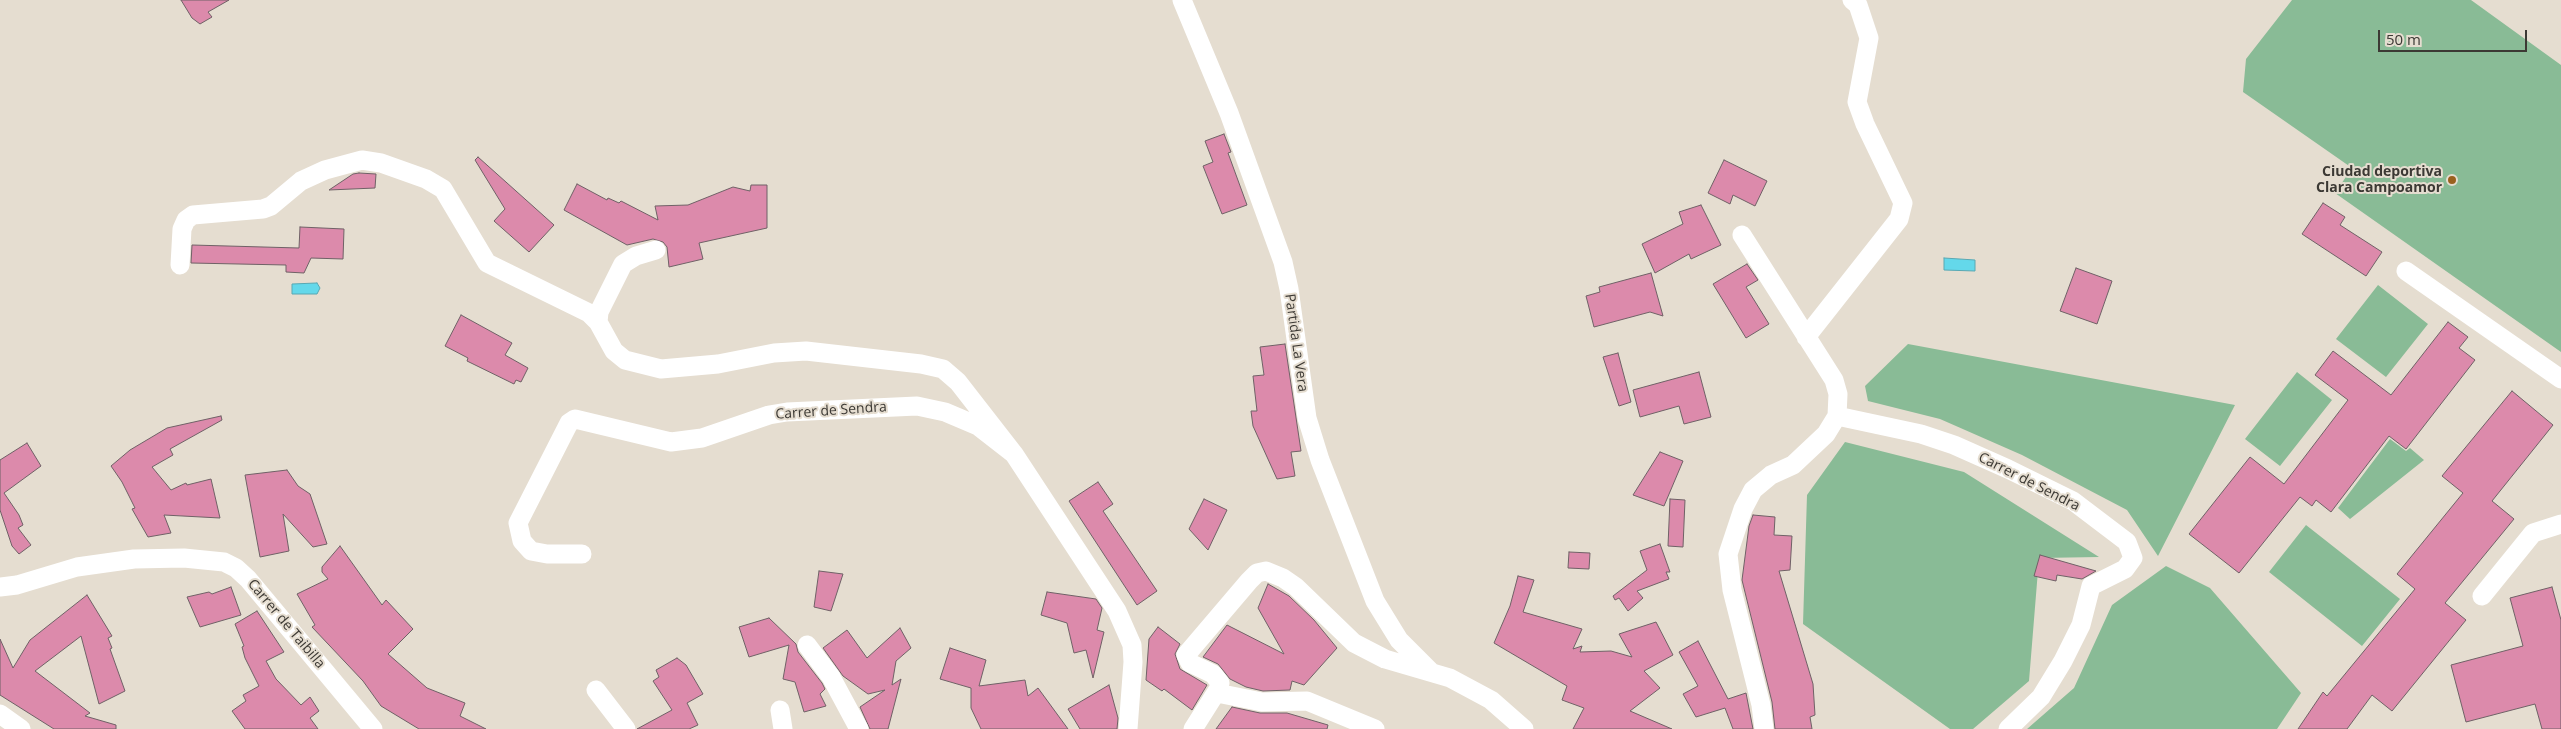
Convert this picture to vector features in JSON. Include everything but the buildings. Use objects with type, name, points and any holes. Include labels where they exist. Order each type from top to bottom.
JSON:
[{"type":"street","name":"Partida La Vera","points":[[1182,0],[1229,113],[1283,262],[1289,289],[1307,418],[1320,460],[1375,601],[1399,640],[1431,672]]},
{"type":"street","points":[[1806,337],[1899,219],[1903,203],[1864,124],[1857,102],[1869,38],[1858,5],[1852,0]]},
{"type":"street","name":"Carrer de Sendra","points":[[180,265],[182,228],[186,220],[193,215],[263,209],[271,206],[301,181],[325,170],[362,160],[381,163],[426,178],[443,189],[487,263],[589,314],[598,322],[614,351],[625,360],[661,369],[718,364],[774,353],[806,351],[922,364],[943,370],[958,382],[1014,454],[1117,611],[1132,645],[1133,662],[1128,729]]},
{"type":"street","points":[[1742,235],[1834,380],[1838,394],[1838,416],[1826,434],[1793,465],[1771,475],[1753,490],[1743,508],[1728,554],[1732,590],[1761,704],[1764,729]]},
{"type":"street","points":[[598,322],[599,312],[623,264],[636,256],[656,250]]},
{"type":"street","points":[[2406,271],[2561,379]]},
{"type":"street","name":"Carrer de Sendra","points":[[582,554],[547,554],[531,550],[522,541],[518,524],[569,423],[575,419],[678,442],[702,438],[769,415],[787,412],[917,406],[944,412],[978,426],[1014,454]]},
{"type":"street","name":"Carrer de Sendra","points":[[1838,416],[1921,434],[1954,445],[1999,464],[2073,501],[2127,542],[2133,558],[2125,569],[2091,586],[2081,625],[2063,661],[2041,697],[2008,729]]},
{"type":"street","points":[[2482,596],[2527,538],[2533,533],[2561,524]]},
{"type":"street","name":"Carrer de Taibilla","points":[[0,587],[77,567],[134,559],[184,558],[224,562],[236,568],[248,578],[373,729]]},
{"type":"street","points":[[1193,729],[1220,688],[1217,678],[1190,663],[1186,655],[1249,580],[1257,574],[1266,571],[1283,578],[1296,587],[1354,643],[1384,659],[1450,678],[1491,700],[1524,729]]},
{"type":"street","points":[[807,645],[831,677],[858,729]]},
{"type":"street","points":[[596,690],[626,729]]},
{"type":"street","points":[[1216,693],[1262,702],[1307,701],[1375,729]]},
{"type":"street","points":[[780,710],[783,729]]},
{"type":"street","points":[[0,714],[21,729]]},
{"type":"green space","name":"Ciudad deportiva Clara Campoamor","points":[[2292,0],[2471,0],[2561,65],[2561,352],[2335,193],[2352,168],[2243,92],[2246,59]]},
{"type":"green space","points":[[2378,285],[2428,324],[2386,377],[2336,339]]},
{"type":"green space","points":[[1908,344],[2235,405],[2158,556],[2127,510],[2022,455],[1940,419],[1868,401],[1865,386]]},
{"type":"green space","points":[[2297,372],[2332,400],[2280,466],[2245,439]]},
{"type":"green space","points":[[2390,439],[2406,451],[2410,448],[2424,460],[2350,519],[2338,508]]},
{"type":"green space","points":[[1845,442],[1964,472],[2099,557],[2039,558],[2029,681],[1973,729],[1950,729],[1803,624],[1807,495]]},
{"type":"green space","points":[[2306,525],[2400,599],[2362,646],[2269,572]]},
{"type":"green space","points":[[2166,566],[2210,588],[2301,693],[2277,729],[2027,729],[2074,688],[2112,605]]},
{"type":"water","points":[[1944,258],[1975,260],[1975,271],[1944,270]]},
{"type":"water","points":[[317,283],[320,288],[317,294],[292,294],[292,284]]},
{"type":"place","name":"Ciudad deportiva Clara Campoamor","points":[[2452,180]]}]
